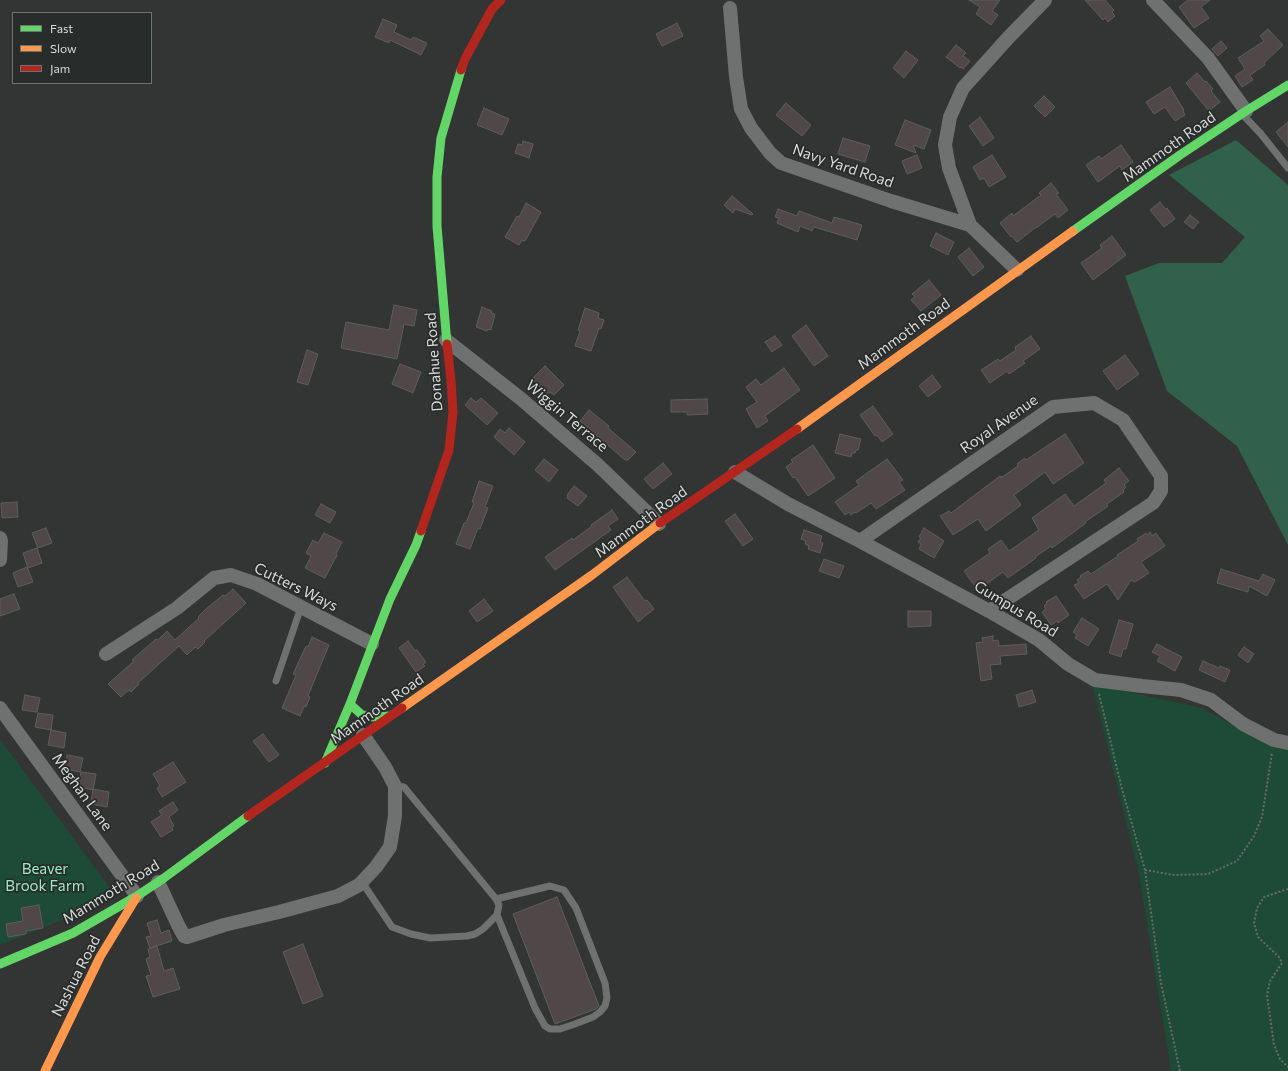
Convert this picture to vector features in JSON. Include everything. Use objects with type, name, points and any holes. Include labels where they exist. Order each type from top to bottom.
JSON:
[{"type":"main road","name":"Donahue Road","points":[[325,762],[350,704],[390,600],[416,545],[449,450],[453,412],[437,226],[437,177],[441,138],[465,59],[497,3]]},
{"type":"main road","name":"Mammoth Road","points":[[1,961],[73,933],[138,896],[265,804],[592,575],[659,524],[809,420],[1180,155],[1244,112],[1288,85]]},
{"type":"main road","points":[[350,704],[362,715],[371,717],[390,716]]},
{"type":"main road","name":"Nashua Road","points":[[45,1071],[100,957],[138,896]]},
{"type":"street","points":[[970,225],[949,168],[945,146],[950,117],[963,88],[1045,0]]},
{"type":"street","points":[[1153,0],[1208,58],[1244,112]]},
{"type":"street","name":"Navy Yard Road","points":[[730,8],[736,77],[742,109],[751,128],[770,153],[781,163],[890,201],[970,225],[1017,270]]},
{"type":"street","name":"Wiggin Terrace","points":[[446,340],[520,398],[598,465],[659,524]]},
{"type":"street","name":"Royal Avenue","points":[[860,542],[1053,407],[1094,404],[1123,420],[1161,476],[1161,491],[1153,503],[989,611]]},
{"type":"street","name":"Gumpus Road","points":[[734,472],[788,504],[989,611],[1039,640],[1068,664],[1095,680],[1181,690],[1211,700],[1243,724],[1274,740],[1288,743]]},
{"type":"street","points":[[0,538],[0,560]]},
{"type":"street","name":"Cutters Ways","points":[[106,654],[177,608],[214,578],[231,575],[257,584],[372,644]]},
{"type":"street","name":"Meghan Lane","points":[[0,708],[138,896]]},
{"type":"street","points":[[158,882],[179,927],[184,936],[187,938],[224,925],[338,896],[360,885],[376,867],[390,847],[395,816],[395,786],[385,767],[363,736]]},
{"type":"lane","points":[[1244,112],[1288,168]]},
{"type":"lane","points":[[276,681],[301,607]]},
{"type":"lane","points":[[362,882],[392,927],[411,934],[430,938],[467,936],[475,934],[483,929],[497,915],[499,906],[496,899],[404,787],[395,786]]},
{"type":"lane","points":[[496,899],[550,886],[564,890],[576,908],[605,983],[607,998],[605,1006],[600,1012],[592,1017],[560,1029],[550,1029],[545,1026],[535,1008],[497,915]]},
{"type":"path","points":[[1098,692],[1122,789],[1145,870],[1161,982],[1180,1071]]},
{"type":"path","points":[[1145,870],[1174,874],[1208,874],[1237,862],[1254,836],[1262,817],[1270,774],[1274,740]]},
{"type":"path","points":[[1288,889],[1264,896],[1257,908],[1254,923],[1258,937],[1279,957],[1282,963],[1270,981],[1267,995],[1274,1045],[1280,1059],[1288,1067]]},
{"type":"green space","points":[[1236,140],[1288,185],[1288,545],[1237,446],[1167,391],[1125,276],[1159,263],[1222,263],[1245,237],[1169,175]]},
{"type":"green space","points":[[1092,684],[1202,708],[1242,730],[1288,747],[1288,1071],[1171,1071],[1139,874]]},
{"type":"green space","name":"Beaver Brook Farm","points":[[0,739],[110,888],[64,919],[0,945]]},
{"type":"building","points":[[969,0],[1000,0],[992,11],[998,15],[991,25],[976,14],[980,7]]},
{"type":"building","points":[[1085,0],[1105,0],[1114,10],[1112,12],[1115,16],[1108,22],[1105,18],[1103,20]]},
{"type":"building","points":[[1188,0],[1210,0],[1201,7],[1209,18],[1194,28],[1179,7]]},
{"type":"building","points":[[383,19],[397,25],[394,32],[411,40],[413,37],[427,43],[421,55],[390,40],[389,43],[375,37]]},
{"type":"building","points":[[677,23],[683,36],[662,46],[656,34]]},
{"type":"building","points":[[1268,29],[1283,45],[1264,63],[1265,65],[1250,75],[1253,80],[1242,87],[1235,76],[1245,69],[1238,58],[1264,41],[1260,36]]},
{"type":"building","points":[[1221,41],[1227,48],[1218,56],[1212,49]]},
{"type":"building","points":[[956,45],[966,53],[963,56],[970,61],[963,69],[946,57]]},
{"type":"building","points":[[906,51],[918,60],[904,78],[893,68]]},
{"type":"building","points":[[1197,73],[1213,89],[1211,91],[1220,102],[1209,111],[1186,83]]},
{"type":"building","points":[[1170,87],[1184,110],[1185,115],[1175,121],[1165,107],[1154,114],[1146,102]]},
{"type":"building","points":[[1044,96],[1055,107],[1045,117],[1034,106]]},
{"type":"building","points":[[786,103],[811,125],[802,136],[776,115]]},
{"type":"building","points":[[484,108],[509,119],[502,135],[477,125]]},
{"type":"building","points":[[980,117],[994,138],[983,146],[969,126]]},
{"type":"building","points":[[905,120],[931,130],[924,149],[913,145],[916,153],[895,145]]},
{"type":"building","points":[[1288,122],[1288,147],[1276,132]]},
{"type":"building","points":[[843,138],[870,146],[865,162],[838,154]]},
{"type":"building","points":[[523,141],[533,144],[529,158],[515,153],[518,144],[522,145]]},
{"type":"building","points":[[1121,145],[1133,162],[1122,170],[1120,166],[1098,182],[1086,165],[1099,156],[1101,159]]},
{"type":"building","points":[[917,155],[922,168],[907,174],[902,161]]},
{"type":"building","points":[[992,155],[1006,177],[989,187],[984,178],[980,180],[973,167]]},
{"type":"building","points":[[1051,183],[1059,193],[1056,194],[1068,210],[1058,218],[1055,214],[1017,242],[1000,223],[1012,213],[1013,216],[1041,195],[1039,193]]},
{"type":"building","points":[[732,196],[753,214],[752,215],[735,209],[733,213],[724,205]]},
{"type":"building","points":[[1160,202],[1166,210],[1167,208],[1175,219],[1164,227],[1150,210]]},
{"type":"building","points":[[526,203],[541,212],[525,241],[522,240],[519,245],[505,237],[517,216],[519,217]]},
{"type":"building","points":[[778,209],[797,216],[799,211],[832,223],[834,217],[862,225],[857,240],[814,227],[812,231],[800,226],[798,232],[777,223],[779,218],[775,217]]},
{"type":"building","points":[[1190,215],[1199,222],[1193,229],[1184,222]]},
{"type":"building","points":[[936,233],[954,242],[948,255],[930,246]]},
{"type":"building","points":[[1112,236],[1126,255],[1093,280],[1081,263],[1102,248],[1100,245]]},
{"type":"building","points":[[969,248],[984,267],[973,276],[958,257]]},
{"type":"building","points":[[929,280],[941,295],[921,311],[911,300],[915,297],[912,294]]},
{"type":"building","points":[[394,305],[417,310],[414,326],[404,324],[397,359],[341,348],[346,322],[389,330]]},
{"type":"building","points":[[482,307],[492,311],[491,313],[495,314],[491,330],[488,329],[487,331],[476,327]]},
{"type":"building","points":[[585,308],[599,313],[598,318],[604,320],[601,329],[599,328],[591,351],[575,346]]},
{"type":"building","points":[[806,325],[828,356],[814,366],[792,336]]},
{"type":"building","points":[[775,336],[782,345],[772,352],[765,342]]},
{"type":"building","points":[[1031,336],[1040,349],[1023,361],[1025,363],[1009,374],[1007,371],[990,383],[981,370],[998,359],[1000,361],[1016,350],[1015,347]]},
{"type":"building","points":[[307,350],[318,354],[308,385],[297,382]]},
{"type":"building","points":[[1125,355],[1139,374],[1117,390],[1103,371]]},
{"type":"building","points":[[400,364],[421,372],[413,393],[392,384]]},
{"type":"building","points":[[545,366],[564,385],[554,395],[550,392],[547,394],[532,379]]},
{"type":"building","points":[[784,368],[800,390],[765,416],[768,421],[757,428],[746,409],[757,402],[746,387],[756,379],[761,385]]},
{"type":"building","points":[[932,375],[941,387],[928,397],[919,386]]},
{"type":"building","points":[[471,398],[476,402],[481,398],[498,413],[487,425],[465,405]]},
{"type":"building","points":[[707,399],[708,414],[687,415],[687,412],[671,412],[671,400]]},
{"type":"building","points":[[873,406],[893,434],[882,442],[877,435],[875,436],[860,415]]},
{"type":"building","points":[[589,410],[609,426],[608,428],[636,452],[628,460],[625,460],[580,421]]},
{"type":"building","points":[[509,428],[525,442],[514,455],[494,437],[500,429],[505,433]]},
{"type":"building","points":[[840,434],[861,439],[858,450],[856,450],[855,453],[852,453],[851,457],[835,453]]},
{"type":"building","points":[[1065,434],[1084,463],[1053,484],[1045,472],[1014,495],[1021,505],[986,531],[978,519],[953,535],[940,516],[949,511],[951,513],[1000,476],[1002,477],[1018,466],[1017,464],[1025,458],[1026,460]]},
{"type":"building","points":[[813,445],[835,478],[808,496],[786,467],[793,462],[791,460]]},
{"type":"building","points":[[544,459],[558,470],[549,482],[535,470]]},
{"type":"building","points":[[887,459],[903,480],[899,482],[905,490],[876,509],[871,503],[856,513],[855,512],[851,515],[849,512],[845,515],[835,502],[859,485],[856,481]]},
{"type":"building","points":[[663,463],[672,474],[653,489],[644,479]]},
{"type":"building","points":[[1119,468],[1129,481],[1124,485],[1126,487],[1123,490],[1124,492],[1107,504],[1108,506],[1052,548],[1051,546],[1008,578],[1003,572],[985,585],[983,583],[980,585],[978,582],[974,585],[964,571],[990,553],[988,549],[1001,540],[1009,551],[1039,530],[1032,518],[1065,494],[1074,506],[1106,483],[1104,480]]},
{"type":"building","points":[[479,481],[493,486],[485,507],[488,508],[470,549],[456,544],[474,503],[472,502]]},
{"type":"building","points":[[574,486],[587,496],[578,506],[567,498],[567,495]]},
{"type":"building","points":[[17,502],[18,517],[2,518],[1,503]]},
{"type":"building","points":[[321,504],[336,512],[330,523],[315,515]]},
{"type":"building","points":[[612,510],[618,519],[608,526],[611,530],[555,570],[545,557],[572,538],[573,540]]},
{"type":"building","points":[[735,514],[753,539],[743,546],[725,521]]},
{"type":"building","points":[[46,528],[52,543],[38,548],[32,533]]},
{"type":"building","points":[[924,528],[944,541],[934,558],[919,549],[921,544],[918,542],[921,538],[919,537]]},
{"type":"building","points":[[804,530],[822,536],[820,542],[823,543],[820,553],[808,549],[809,546],[805,544],[806,541],[801,539]]},
{"type":"building","points":[[1150,532],[1152,536],[1156,533],[1165,546],[1141,562],[1149,573],[1135,582],[1131,580],[1118,600],[1107,584],[1084,599],[1074,585],[1079,583],[1077,580],[1081,577],[1080,576],[1088,571],[1091,574],[1138,541],[1137,539],[1146,533],[1147,535]]},
{"type":"building","points":[[324,533],[342,542],[325,578],[305,568],[311,556],[306,553],[313,540],[318,543]]},
{"type":"building","points":[[37,548],[42,563],[28,568],[23,553]]},
{"type":"building","points":[[824,559],[844,566],[839,578],[819,571]]},
{"type":"building","points":[[27,567],[33,582],[18,587],[13,573]]},
{"type":"building","points":[[1221,569],[1259,581],[1263,574],[1275,580],[1267,596],[1249,586],[1248,592],[1217,583]]},
{"type":"building","points":[[627,577],[645,601],[647,600],[654,609],[638,622],[613,587]]},
{"type":"building","points":[[233,589],[246,603],[204,641],[205,642],[198,649],[195,647],[187,655],[179,646],[138,683],[139,684],[131,692],[129,690],[121,697],[108,684],[156,639],[158,640],[167,631],[175,640],[199,618],[198,617],[206,609]]},
{"type":"building","points":[[14,594],[20,609],[0,616],[0,599]]},
{"type":"building","points":[[1056,596],[1069,615],[1058,623],[1057,621],[1051,625],[1042,612],[1046,609],[1044,606],[1047,603],[1046,602]]},
{"type":"building","points":[[484,599],[493,611],[477,622],[469,611]]},
{"type":"building","points":[[908,611],[931,611],[931,626],[908,627]]},
{"type":"building","points":[[1082,618],[1099,629],[1088,646],[1075,638],[1077,635],[1073,632]]},
{"type":"building","points":[[1119,620],[1133,624],[1126,649],[1123,649],[1121,657],[1109,653]]},
{"type":"building","points":[[993,636],[993,641],[998,640],[999,646],[1026,644],[1027,654],[1000,656],[1001,664],[990,665],[992,679],[981,681],[976,643],[983,642],[982,638]]},
{"type":"building","points":[[312,637],[329,645],[308,696],[310,697],[306,707],[304,706],[300,716],[282,708],[296,675],[293,674],[306,646],[308,647]]},
{"type":"building","points":[[408,641],[426,662],[423,664],[425,666],[416,672],[399,648]]},
{"type":"building","points":[[1157,644],[1182,657],[1175,671],[1157,661],[1160,656],[1152,652]]},
{"type":"building","points":[[1244,647],[1254,654],[1248,663],[1238,655]]},
{"type":"building","points":[[1203,661],[1219,668],[1220,666],[1230,670],[1225,682],[1199,670]]},
{"type":"building","points":[[1032,690],[1036,702],[1019,707],[1016,695]]},
{"type":"building","points":[[25,695],[40,698],[37,712],[22,710]]},
{"type":"building","points":[[38,713],[53,715],[51,730],[35,727]]},
{"type":"building","points":[[51,730],[66,733],[64,748],[48,745]]},
{"type":"building","points":[[263,734],[279,755],[269,762],[253,741]]},
{"type":"building","points":[[67,755],[83,758],[80,772],[65,769]]},
{"type":"building","points":[[173,762],[186,782],[162,797],[157,788],[160,786],[153,774]]},
{"type":"building","points":[[81,772],[96,774],[93,790],[78,787]]},
{"type":"building","points":[[93,789],[109,792],[107,807],[91,804]]},
{"type":"building","points":[[173,802],[178,810],[169,817],[174,826],[172,827],[173,830],[161,837],[151,822],[162,815],[159,811]]},
{"type":"building","points":[[557,897],[599,1006],[596,1009],[555,1024],[513,914]]},
{"type":"building","points":[[39,905],[43,928],[26,931],[26,934],[8,937],[6,924],[23,921],[21,908]]},
{"type":"building","points":[[157,920],[161,933],[169,930],[172,941],[150,948],[146,937],[151,936],[147,923]]},
{"type":"building","points":[[303,944],[323,996],[303,1004],[283,952]]},
{"type":"building","points":[[157,946],[164,971],[173,968],[180,989],[153,997],[146,976],[151,975],[146,959],[150,957],[148,949]]},
{"type":"traffic: fast","points":[[447,344],[437,226],[437,177],[441,138],[461,70]]},
{"type":"traffic: fast","points":[[1073,231],[1180,155],[1288,85]]},
{"type":"traffic: fast","points":[[325,763],[350,704],[390,599],[416,545],[421,531]]},
{"type":"traffic: fast","points":[[350,704],[362,715],[371,717],[390,716]]},
{"type":"traffic: fast","points":[[0,964],[73,933],[137,896],[248,816]]},
{"type":"traffic: slow","points":[[797,429],[1073,231]]},
{"type":"traffic: slow","points":[[402,708],[592,575],[660,523]]},
{"type":"traffic: slow","points":[[45,1071],[100,957],[136,898]]},
{"type":"traffic: jam","points":[[461,70],[465,59],[492,9],[501,0]]},
{"type":"traffic: jam","points":[[421,531],[449,450],[453,412],[447,344]]},
{"type":"traffic: jam","points":[[660,523],[797,429]]},
{"type":"traffic: jam","points":[[248,816],[402,708]]}]
